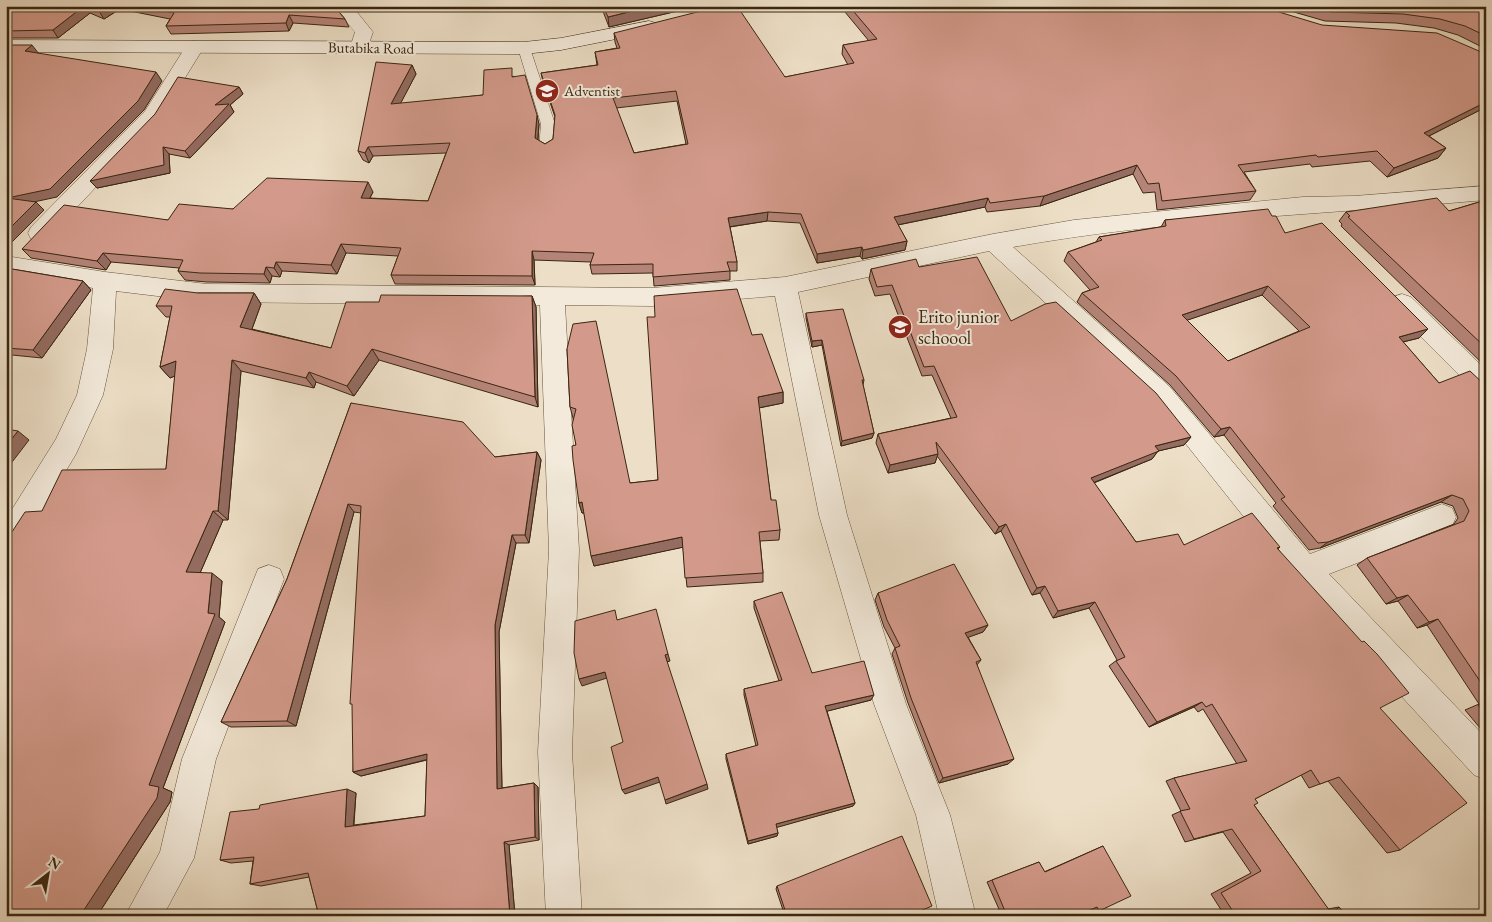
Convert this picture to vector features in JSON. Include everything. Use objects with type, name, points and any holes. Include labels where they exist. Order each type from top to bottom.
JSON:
[{"type":"street","points":[[342,6],[364,32],[359,48]]},
{"type":"street","name":"Butabika Road","points":[[6,46],[524,48],[606,36],[668,23]]},
{"type":"street","points":[[7,264],[152,115],[195,47]]},
{"type":"street","points":[[7,264],[105,281],[207,293],[652,297],[785,286],[993,242],[1074,228],[1303,205],[1354,204],[1484,195]]},
{"type":"street","points":[[1303,205],[1322,224]]},
{"type":"street","points":[[993,242],[1160,393],[1305,570],[1486,763]]},
{"type":"street","points":[[6,545],[66,446],[90,395],[100,349],[105,281]]},
{"type":"street","points":[[1383,285],[1486,386]]},
{"type":"street","points":[[785,286],[833,516],[890,704],[933,815],[958,916]]},
{"type":"street","points":[[552,296],[564,550],[556,752],[564,916]]},
{"type":"street","points":[[1305,570],[1442,517]]},
{"type":"street","points":[[143,916],[176,858],[199,760],[269,579]]},
{"type":"lane","points":[[524,48],[548,124],[546,148]]},
{"type":"building","points":[[6,6],[84,6],[53,30],[6,31]]},
{"type":"building","points":[[87,6],[106,6],[99,11]]},
{"type":"building","points":[[141,6],[334,6],[345,19],[289,15],[286,23],[166,26],[174,13]]},
{"type":"building","points":[[603,6],[653,6],[608,17]]},
{"type":"building","points":[[721,6],[737,6],[785,77],[854,63],[843,45],[877,39],[849,6],[1271,6],[1279,12],[1322,25],[1437,33],[1486,54],[1486,102],[1424,133],[1446,148],[1394,168],[1377,151],[1318,157],[1316,155],[1238,165],[1256,191],[1162,201],[1159,183],[1148,184],[1137,165],[1044,196],[990,203],[988,198],[894,217],[907,241],[863,250],[862,247],[817,254],[801,214],[768,212],[728,218],[737,262],[727,262],[730,271],[653,277],[653,264],[590,265],[594,253],[532,251],[532,276],[391,275],[401,248],[341,244],[331,265],[276,262],[274,268],[266,267],[264,274],[200,273],[178,271],[183,260],[103,253],[97,261],[22,249],[64,205],[168,220],[179,204],[233,209],[267,178],[368,182],[361,198],[428,201],[450,143],[368,147],[365,153],[358,151],[376,62],[412,65],[391,104],[483,95],[484,70],[512,68],[512,77],[525,75],[537,115],[535,138],[545,144],[553,139],[555,115],[541,73],[598,65],[595,52],[620,48],[614,33]],"holes":[[[676,91],[688,144],[634,153],[613,98]]]},
{"type":"building","points":[[1312,6],[1371,6],[1389,12],[1402,6],[1486,6],[1486,36],[1465,26],[1440,19],[1403,14],[1331,12]]},
{"type":"building","points":[[6,45],[32,45],[25,51],[156,72],[138,101],[50,189],[7,198],[36,202],[6,232]]},
{"type":"building","points":[[178,77],[239,87],[215,105],[229,104],[185,151],[163,147],[164,165],[90,181],[155,114]]},
{"type":"building","points":[[1437,198],[1449,211],[1486,200],[1486,348],[1348,217],[1350,216],[1346,212]]},
{"type":"building","points":[[1268,209],[1272,216],[1276,216],[1285,233],[1322,223],[1428,329],[1399,337],[1439,383],[1470,371],[1486,386],[1486,690],[1438,619],[1429,622],[1408,595],[1397,598],[1367,558],[1464,521],[1469,511],[1463,499],[1452,495],[1328,542],[1318,543],[1281,499],[1285,497],[1230,427],[1221,429],[1176,376],[1082,293],[1099,287],[1068,252],[1102,240],[1099,237],[1166,226],[1165,220]],"holes":[[[1268,286],[1310,327],[1228,361],[1182,315]]]},
{"type":"building","points":[[977,257],[1011,321],[1045,304],[1056,302],[1156,393],[1191,437],[1155,446],[1159,451],[1091,478],[1136,542],[1178,534],[1184,545],[1252,513],[1280,547],[1277,548],[1362,642],[1364,641],[1377,654],[1409,693],[1380,708],[1467,803],[1400,850],[1339,777],[1320,784],[1311,770],[1255,799],[1258,803],[1254,805],[1332,914],[1339,907],[1346,916],[1236,916],[1221,893],[1261,871],[1232,829],[1194,839],[1180,811],[1190,809],[1174,778],[1247,761],[1212,704],[1206,707],[1202,702],[1157,722],[1116,661],[1125,657],[1095,602],[1058,611],[1045,586],[1037,588],[1006,524],[999,527],[936,442],[938,454],[890,465],[878,434],[957,417],[934,366],[924,367],[892,285],[877,287],[871,269],[916,259],[919,267]]},
{"type":"building","points":[[6,268],[83,281],[33,350],[6,348]]},
{"type":"building","points":[[165,289],[198,293],[254,293],[240,327],[331,348],[346,302],[379,302],[381,295],[532,296],[535,397],[372,349],[347,386],[309,372],[306,378],[232,360],[218,511],[213,511],[186,572],[212,573],[208,613],[215,614],[149,785],[159,787],[157,798],[80,916],[6,916],[6,541],[25,512],[42,511],[62,470],[166,469],[176,361],[160,367],[172,306],[156,306]]},
{"type":"building","points":[[737,289],[752,335],[762,334],[783,392],[758,397],[771,500],[776,500],[780,530],[759,532],[763,573],[685,578],[682,537],[591,556],[582,502],[579,503],[573,460],[572,446],[576,445],[572,425],[576,409],[570,407],[567,349],[573,324],[596,321],[630,483],[658,480],[647,317],[655,317],[654,296]]},
{"type":"building","points":[[843,309],[864,380],[862,380],[874,433],[842,441],[822,340],[812,341],[806,313]]},
{"type":"building","points":[[351,403],[463,422],[495,457],[537,452],[525,535],[512,535],[495,625],[497,789],[534,783],[535,837],[504,842],[510,916],[319,916],[308,873],[250,884],[254,857],[220,860],[230,812],[259,809],[260,805],[347,789],[345,827],[425,816],[427,754],[353,772],[352,704],[350,704],[361,506],[348,504],[287,721],[221,722],[287,579]]},
{"type":"building","points":[[6,429],[18,431],[6,446]]},
{"type":"building","points":[[954,564],[988,625],[965,633],[981,660],[976,662],[1014,759],[943,778],[911,698],[895,648],[900,646],[887,620],[878,593]]},
{"type":"building","points":[[782,592],[812,673],[864,661],[874,695],[825,706],[855,803],[776,824],[778,833],[748,841],[726,754],[758,745],[744,689],[782,680],[754,601]]},
{"type":"building","points":[[656,609],[668,654],[665,655],[707,784],[665,800],[658,777],[622,790],[611,747],[623,742],[605,672],[579,679],[574,653],[575,621],[615,610],[617,620]]},
{"type":"building","points":[[1486,702],[1486,715],[1478,705]]},
{"type":"building","points":[[902,836],[932,906],[908,916],[787,916],[777,886]]},
{"type":"building","points":[[1103,846],[1131,896],[1099,911],[1097,907],[1076,916],[1007,916],[992,880],[1039,862],[1045,872]]},
{"type":"place","name":"Adventist","points":[[547,91]]},
{"type":"place","name":"Erito junior schoool","points":[[900,327]]}]
